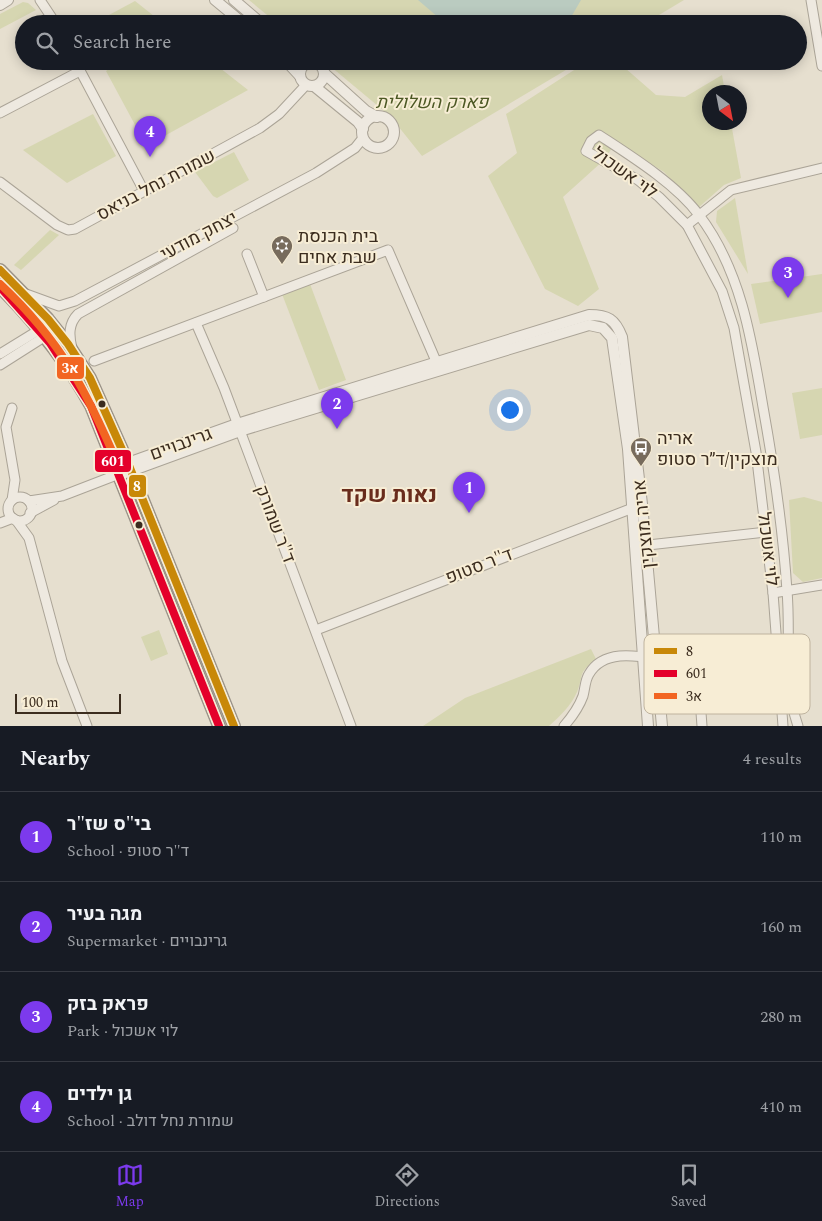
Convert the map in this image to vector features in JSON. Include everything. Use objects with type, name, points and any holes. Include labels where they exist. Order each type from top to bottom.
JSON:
[{"type":"main road","points":[[0,270],[25,294],[74,353],[100,398],[219,726]]},
{"type":"main road","points":[[0,287],[42,333],[84,394],[126,470],[234,726]]},
{"type":"street","points":[[0,5],[8,0]]},
{"type":"street","points":[[40,0],[51,15]]},
{"type":"street","points":[[46,0],[49,11]]},
{"type":"street","points":[[215,0],[233,15]]},
{"type":"street","points":[[234,0],[252,15]]},
{"type":"street","points":[[811,0],[822,66]]},
{"type":"street","points":[[294,70],[310,86],[351,116],[366,142],[375,148],[385,147],[392,140],[394,131],[391,123],[366,111],[324,73]]},
{"type":"street","points":[[300,76],[302,70]]},
{"type":"street","points":[[310,86],[322,82],[323,70]]},
{"type":"street","points":[[0,113],[80,71],[144,191]]},
{"type":"street","name":"שמורת נחל בניאס","points":[[0,182],[57,225],[68,230],[80,227],[260,128],[279,114],[310,86]]},
{"type":"street","points":[[363,134],[370,119],[377,117]]},
{"type":"street","name":"יצחק מודעי","points":[[25,294],[52,304],[68,304],[330,164],[355,148],[363,134]]},
{"type":"street","name":"לוי אשכול","points":[[776,634],[773,593],[756,452],[734,328],[722,290],[687,225],[660,197],[638,180],[586,151],[591,141],[599,136],[632,157],[668,185],[699,215],[736,284],[748,324],[772,454],[787,591],[789,634]]},
{"type":"street","points":[[687,225],[731,190],[822,168]]},
{"type":"street","name":"יצחק מודעי","points":[[74,353],[69,332],[73,319],[84,310],[233,228]]},
{"type":"street","points":[[94,361],[388,250],[438,367]]},
{"type":"street","points":[[247,254],[264,297]]},
{"type":"street","points":[[151,274],[154,259]]},
{"type":"street","name":"גרינבויים","points":[[438,367],[590,316],[606,315],[616,323]]},
{"type":"street","name":"ד\"ר שמורק","points":[[196,323],[316,630],[351,726]]},
{"type":"street","name":"אריה מוצקין","points":[[616,323],[622,337],[642,504],[655,634]]},
{"type":"street","name":"גרינבויים","points":[[126,470],[238,428],[438,367],[589,325],[603,328]]},
{"type":"street","name":"אריה מוצקין","points":[[603,328],[612,338],[628,449],[644,670]]},
{"type":"street","points":[[0,354],[42,333]]},
{"type":"street","points":[[0,365],[42,333]]},
{"type":"street","points":[[0,517],[8,510],[12,500],[15,480],[6,427],[12,408]]},
{"type":"street","points":[[0,523],[15,519],[22,520],[62,496],[126,470]]},
{"type":"street","points":[[15,480],[26,500],[30,514],[28,538]]},
{"type":"street","points":[[12,500],[62,496]]},
{"type":"street","name":"ד\"ר סטופ","points":[[316,630],[642,504]]},
{"type":"street","points":[[8,510],[28,538],[62,661],[87,726]]},
{"type":"street","points":[[635,547],[766,532]]},
{"type":"street","points":[[773,593],[822,586]]},
{"type":"street","points":[[564,726],[582,698],[589,674],[597,664],[612,656],[643,656]]},
{"type":"green space","points":[[249,0],[684,0],[659,15],[267,15]]},
{"type":"green space","points":[[135,1],[153,15],[109,15]]},
{"type":"green space","points":[[23,2],[28,3],[36,10],[27,15],[15,15],[15,21],[0,29],[0,14]]},
{"type":"green space","points":[[222,70],[248,90],[157,140],[152,131],[141,136],[106,71]]},
{"type":"green space","name":"פארק השלולית","points":[[335,70],[566,70],[422,156],[390,116]]},
{"type":"green space","points":[[574,70],[627,70],[656,95],[685,97],[702,87],[702,130],[732,130],[741,178],[724,185],[698,208],[664,172],[616,142],[604,160],[563,197],[599,289],[578,306],[545,289],[488,176],[517,153],[506,114]]},
{"type":"green space","points":[[722,75],[724,85],[705,85]]},
{"type":"green space","points":[[93,114],[116,156],[67,183],[23,150]]},
{"type":"green space","points":[[234,152],[249,180],[217,198],[213,196],[195,172]]},
{"type":"green space","points":[[735,198],[748,274],[716,222],[717,211]]},
{"type":"green space","points":[[50,230],[59,235],[21,270],[14,265]]},
{"type":"green space","points":[[822,274],[822,312],[760,324],[751,284]]},
{"type":"green space","points":[[310,284],[346,380],[319,390],[282,294]]},
{"type":"green space","points":[[822,388],[822,435],[800,439],[792,393]]},
{"type":"green space","points":[[804,497],[822,502],[822,578],[803,582],[793,573],[789,500]]},
{"type":"green space","points":[[159,630],[168,654],[151,661],[141,637]]},
{"type":"green space","points":[[591,649],[596,659],[583,671],[572,702],[549,726],[423,726],[465,698]]},
{"type":"shaded area","points":[[418,0],[581,0],[572,15],[436,15]]},
{"type":"transit line","name":"8","points":[[0,270],[48,319],[68,344],[90,378],[128,463],[234,726]]},
{"type":"transit line","name":"3א","points":[[0,284],[40,326],[70,368],[95,414],[119,467]]},
{"type":"transit line","name":"601","points":[[0,287],[50,343],[91,406],[219,726]]},
{"type":"place","name":"גן ילדים","points":[[150,157]]},
{"type":"place","name":"בית הכנסת שבת אחים","points":[[282,265]]},
{"type":"place","name":"פראק בזק","points":[[788,298]]},
{"type":"place","name":"מגה בעיר","points":[[337,429]]},
{"type":"place","name":"אריה מוצקין/ד״ר סטופ","points":[[641,467]]},
{"type":"place","name":"בי\"ס שז\"ר","points":[[469,513]]},
{"type":"district","name":"נאות שקד","points":[[389,495]]}]
